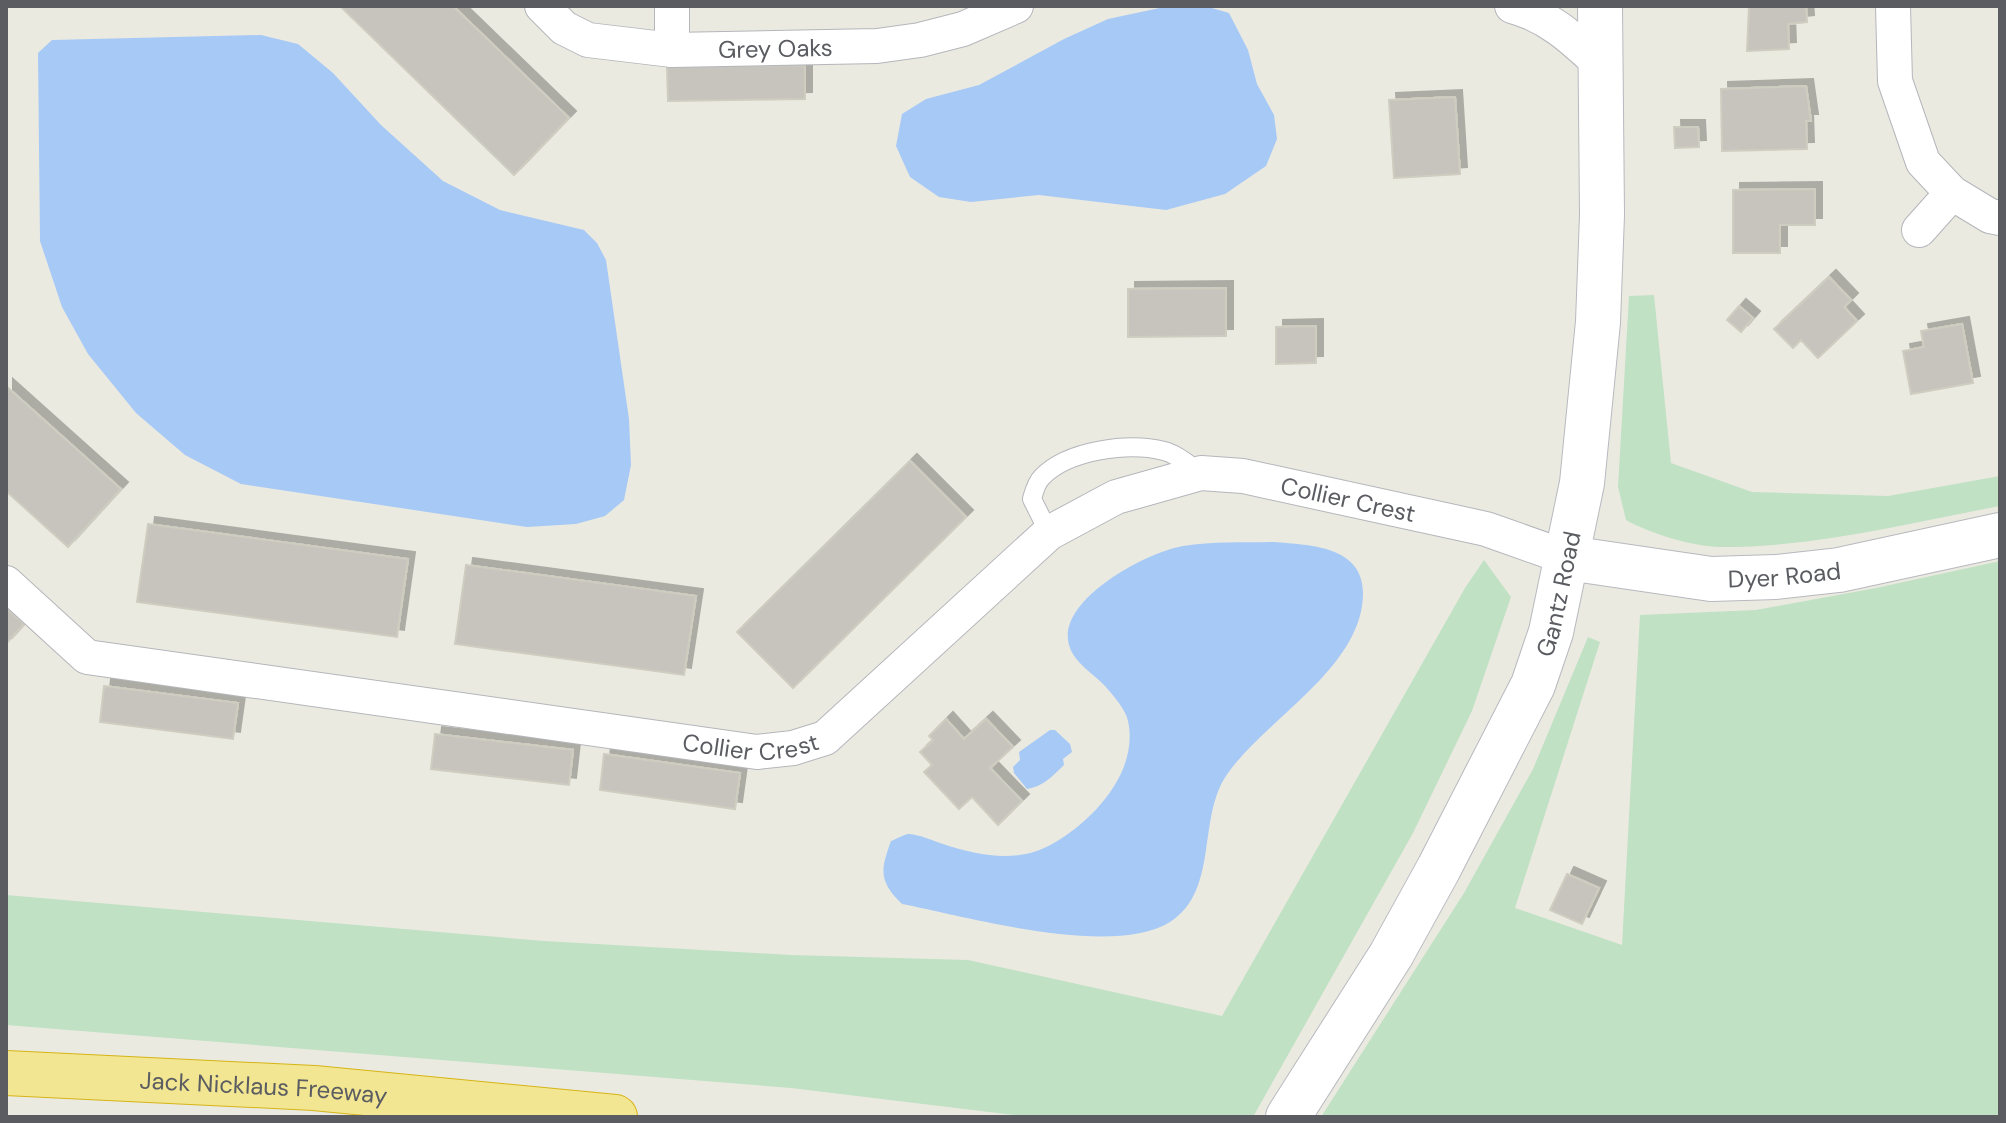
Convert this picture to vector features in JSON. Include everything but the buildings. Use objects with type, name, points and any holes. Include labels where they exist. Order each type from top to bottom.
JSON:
[{"type":"highway","name":"Jack Nicklaus Freeway","points":[[6,1073],[314,1088],[615,1117]]},
{"type":"main road","name":"Gantz Road","points":[[1288,1117],[1391,955],[1439,868],[1533,685],[1551,632],[1582,483],[1598,322],[1602,215],[1600,6]]},
{"type":"main road","name":"Dyer Road","points":[[1568,558],[1711,579],[1776,577],[1839,570],[2000,535]]},
{"type":"street","name":"Grey Oaks","points":[[542,6],[564,28],[588,40],[672,50],[877,46],[920,40],[963,29],[1016,6]]},
{"type":"street","points":[[672,6],[672,50]]},
{"type":"street","points":[[1512,6],[1535,12],[1569,34],[1600,64]]},
{"type":"street","points":[[1893,6],[1895,81],[1923,162],[1952,193],[1990,216],[2000,218]]},
{"type":"street","points":[[1919,230],[1952,193]]},
{"type":"street","name":"Collier Crest","points":[[6,583],[87,657],[757,752],[793,748],[825,738],[1049,533],[1116,497],[1201,473],[1243,476],[1486,529],[1568,558]]},
{"type":"lane","points":[[1049,533],[1032,499],[1040,478],[1061,463],[1095,452],[1132,446],[1168,451],[1201,473]]},
{"type":"green space","points":[[1654,295],[1671,463],[1752,492],[1888,496],[2000,476],[2000,506],[1826,539],[1755,546],[1698,545],[1659,534],[1626,520],[1618,487],[1629,296]]},
{"type":"green space","points":[[1484,560],[1511,597],[1472,711],[1413,833],[1253,1117],[1030,1117],[791,1088],[6,1025],[6,895],[544,941],[791,955],[968,960],[1222,1016],[1465,588]]},
{"type":"green space","points":[[2000,561],[2000,1117],[1321,1117],[1464,893],[1533,769],[1588,637],[1600,642],[1515,908],[1622,945],[1640,615],[1756,610]]},
{"type":"water","points":[[1169,6],[1205,6],[1229,13],[1248,50],[1257,84],[1274,115],[1277,139],[1266,166],[1225,194],[1166,210],[1039,195],[971,202],[939,197],[910,177],[896,146],[902,114],[926,99],[979,85],[1108,19]]},
{"type":"water","points":[[261,35],[298,44],[333,73],[381,125],[443,181],[500,210],[584,230],[597,243],[606,260],[629,419],[631,465],[624,500],[605,516],[576,524],[527,527],[241,484],[185,455],[136,413],[88,354],[62,307],[40,241],[38,53],[52,40]]},
{"type":"water","points":[[1274,542],[1332,551],[1354,566],[1361,577],[1363,593],[1359,620],[1331,668],[1228,773],[1212,810],[1202,872],[1186,908],[1170,922],[1144,932],[1077,936],[1001,925],[902,904],[889,889],[884,875],[891,841],[912,834],[985,854],[1027,854],[1054,843],[1084,821],[1120,776],[1130,740],[1125,712],[1105,686],[1080,663],[1069,645],[1069,628],[1076,611],[1090,595],[1128,568],[1167,550],[1206,543]]},
{"type":"water","points":[[1050,730],[1055,730],[1070,744],[1072,752],[1051,777],[1027,789],[1013,767],[1020,760],[1019,752]]}]
